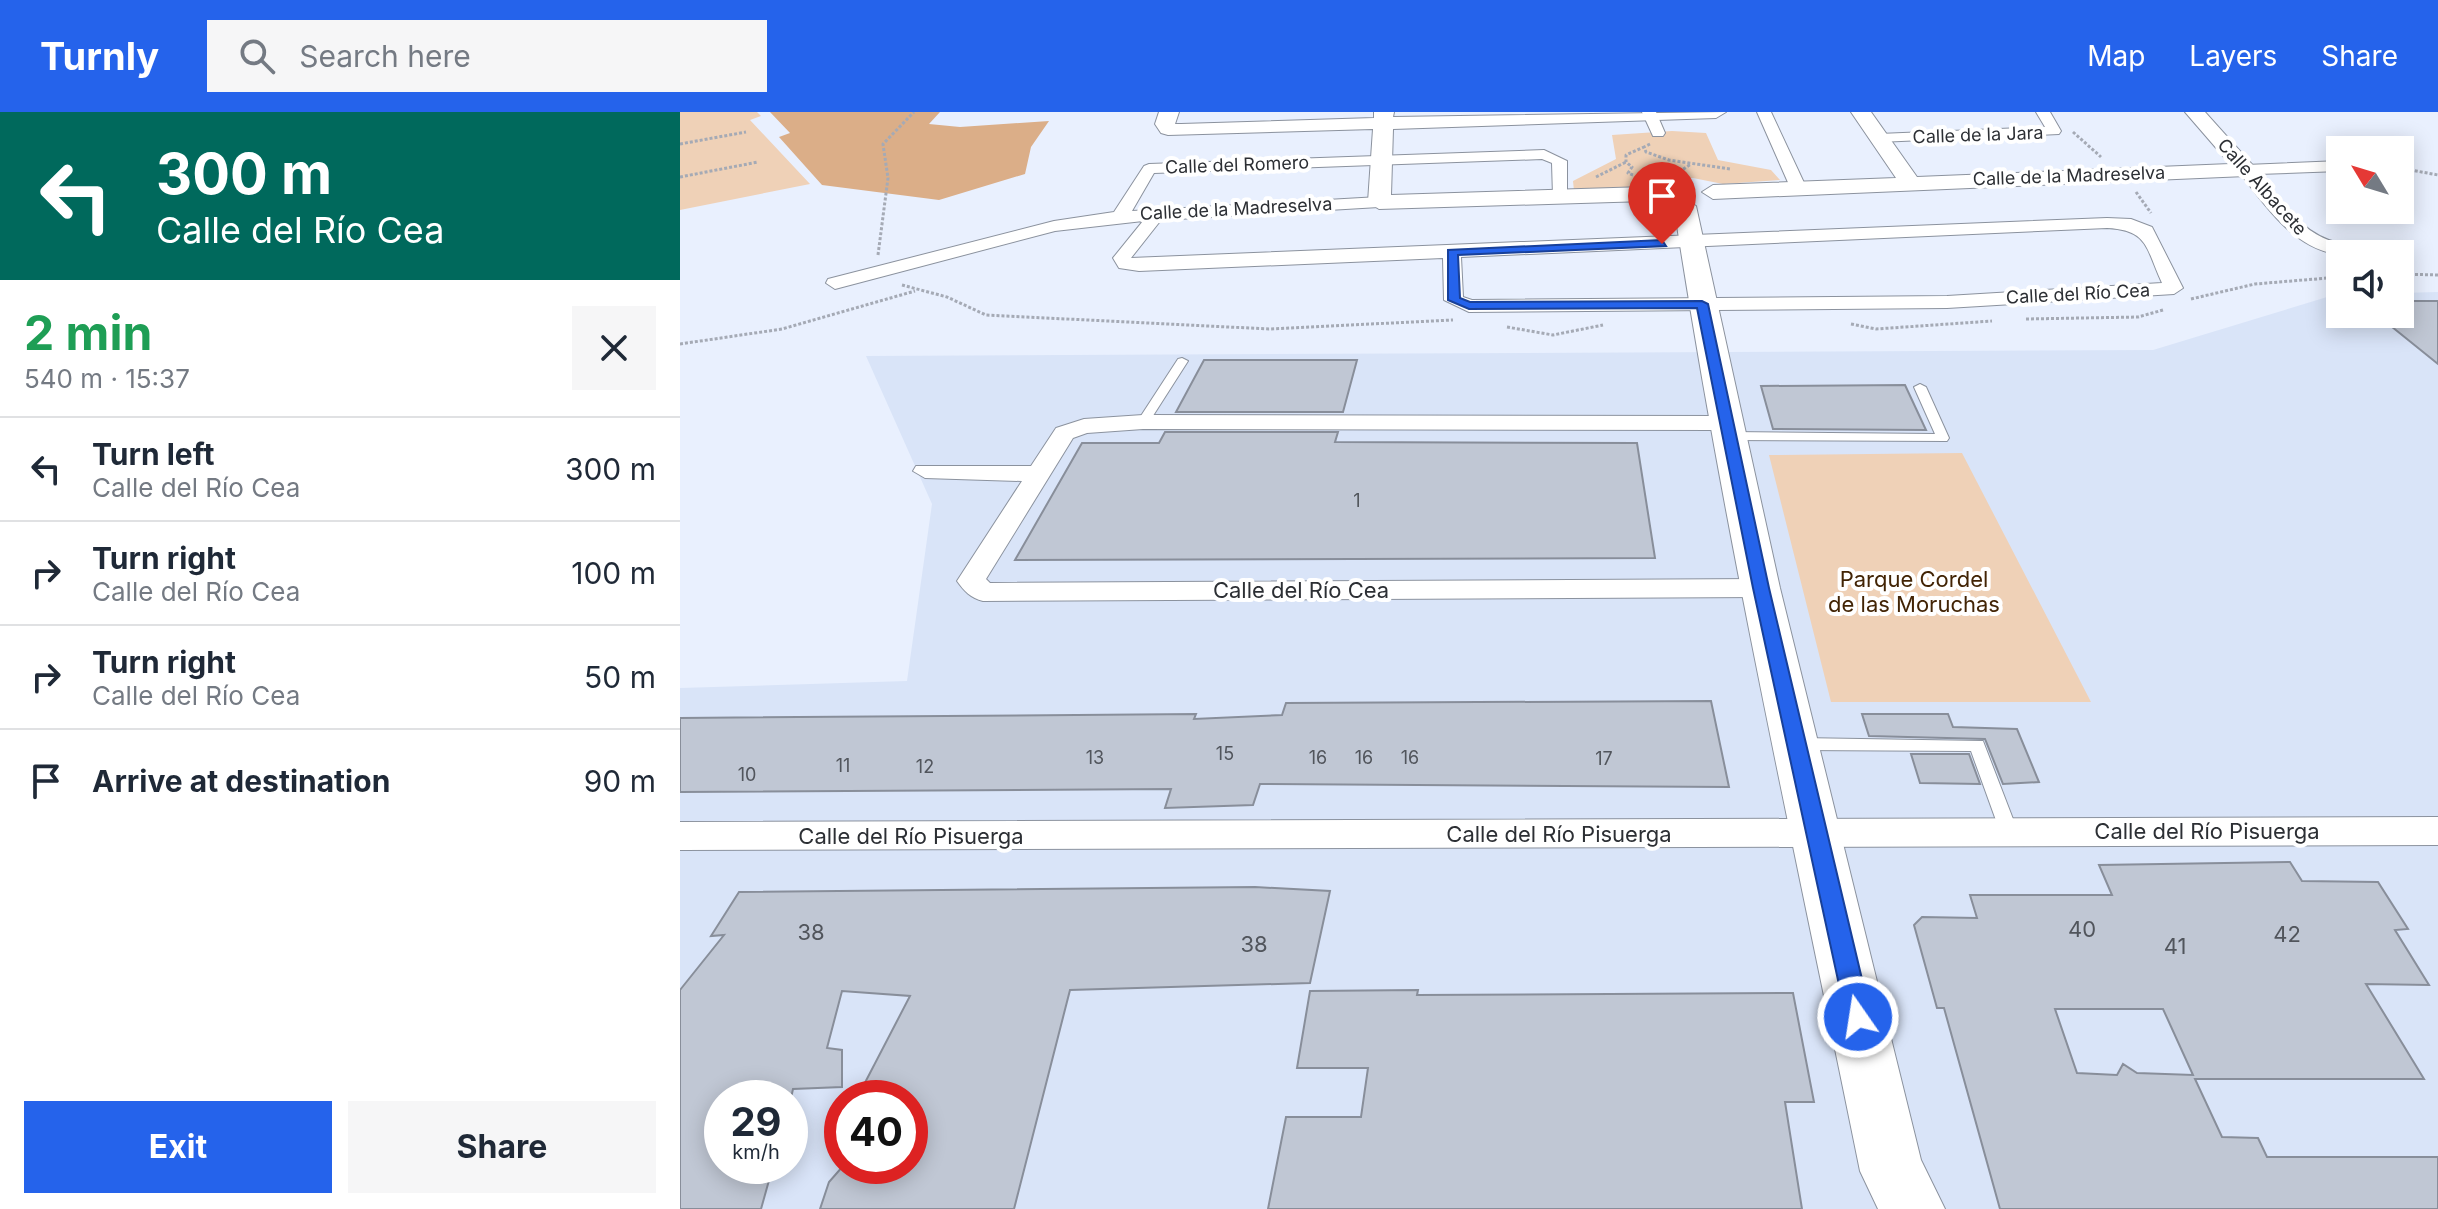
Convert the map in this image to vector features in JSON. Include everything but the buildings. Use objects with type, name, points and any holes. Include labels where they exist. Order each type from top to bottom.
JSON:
[{"type":"street","points":[[1169,120],[1653,120],[1716,112]]},
{"type":"street","points":[[1764,112],[1798,187]]},
{"type":"street","name":"Calle de la Jara","points":[[1861,112],[1910,182]]},
{"type":"street","name":"Calle de la Jara","points":[[1879,138],[2054,131],[2043,112]]},
{"type":"street","name":"Calle Albacete","points":[[2195,112],[2313,243],[2326,246]]},
{"type":"street","points":[[1379,202],[1384,118]]},
{"type":"street","name":"Calle del Romero","points":[[1121,215],[1149,169],[1380,159],[1544,154],[1559,161],[1561,196]]},
{"type":"street","name":"Calle de la Madreselva","points":[[835,283],[1054,226],[1121,215],[1379,202],[2326,167]]},
{"type":"street","points":[[1682,193],[1761,588],[1899,1196]]},
{"type":"street","name":"Calle del Río Cea","points":[[1158,213],[1122,258],[1125,264],[1452,252],[1682,193],[2131,224],[2146,231],[2174,288],[1947,302],[1469,306],[1454,300],[1452,252]]},
{"type":"street","name":"Calle del Río Cea","points":[[1728,429],[1143,422],[1084,426],[1064,433],[971,581],[983,592],[1761,588]]},
{"type":"street","points":[[925,471],[1038,474]]},
{"type":"street","name":"Calle del Río Pisuerga","points":[[680,836],[2438,831]]},
{"type":"lane","points":[[1143,422],[1182,361]]},
{"type":"lane","points":[[1728,429],[1943,438],[1920,387]]},
{"type":"lane","points":[[1798,744],[1977,745],[2009,832]]},
{"type":"path","points":[[876,272],[888,178],[883,144],[914,112]]},
{"type":"path","points":[[1653,120],[1660,139],[1626,155],[1626,162],[1632,167],[1628,173],[1682,193],[1736,171]]},
{"type":"path","points":[[680,144],[746,132]]},
{"type":"path","points":[[1644,147],[1646,152],[1657,156],[1682,193]]},
{"type":"path","points":[[680,177],[758,162]]},
{"type":"path","points":[[2414,171],[2438,175]]},
{"type":"path","points":[[2414,274],[2438,275]]},
{"type":"path","points":[[680,344],[782,329],[916,291]]},
{"type":"shaded area","points":[[770,112],[940,112],[929,124],[960,127],[1049,121],[1031,147],[1025,174],[939,200],[822,185],[779,137],[790,133]]},
{"type":"shaded area","points":[[2438,292],[2438,1209],[680,1209],[680,688],[907,681],[932,504],[866,356],[2153,350],[2326,297],[2326,328],[2414,328],[2414,293]]},
{"type":"green space","points":[[680,112],[757,112],[761,116],[750,120],[810,184],[680,210]]},
{"type":"green space","points":[[1672,131],[1706,133],[1718,160],[1771,170],[1780,180],[1723,184],[1693,178],[1667,178],[1638,190],[1574,191],[1573,181],[1616,159],[1612,135]]},
{"type":"green space","name":"Parque Cordel de las Moruchas","points":[[1962,453],[2091,702],[1831,702],[1769,455]]},
{"type":"route","points":[[1662,244],[1452,252],[1454,300],[1469,306],[1702,304],[1761,588],[1858,1017]]}]
